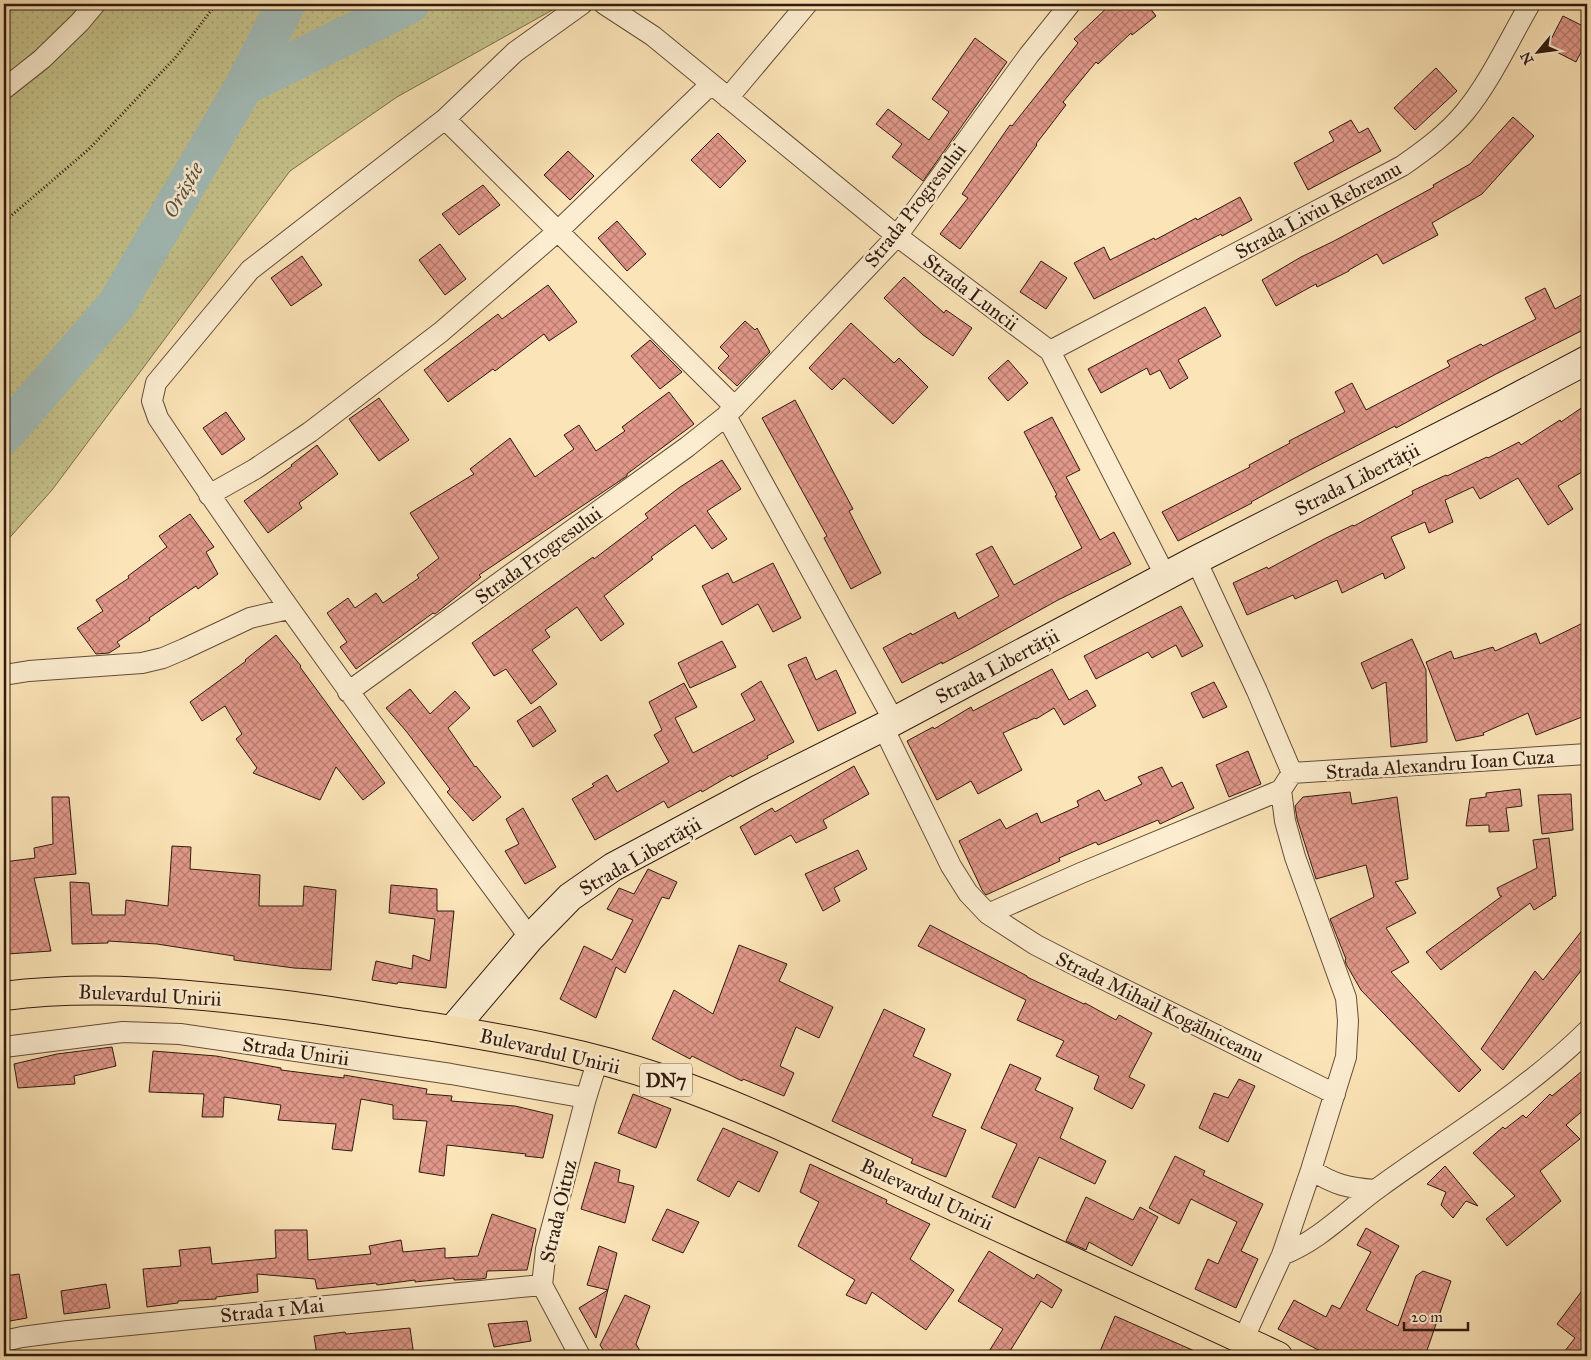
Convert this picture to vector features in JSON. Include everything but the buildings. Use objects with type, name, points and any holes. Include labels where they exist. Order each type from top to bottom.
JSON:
[{"type":"main road","name":"Bulevardul Unirii","points":[[4,996],[41,991],[94,990],[171,994],[315,1009],[546,1046],[598,1059],[664,1079],[796,1133],[1278,1356]]},
{"type":"street","points":[[4,89],[48,53],[80,22],[95,4]]},
{"type":"street","points":[[530,938],[288,609],[158,418],[152,401],[156,383],[250,270],[445,119],[515,52],[582,4]]},
{"type":"street","name":"Strada Luncii","points":[[604,4],[653,36],[897,236],[1050,351],[1166,577]]},
{"type":"street","points":[[728,98],[808,4]]},
{"type":"street","name":"Strada Progresului","points":[[348,692],[679,452],[730,411],[897,236],[1028,54],[1070,4]]},
{"type":"street","name":"Strada Liviu Rebreanu","points":[[1050,351],[1393,171],[1424,151],[1466,111],[1484,84],[1530,4]]},
{"type":"street","points":[[209,495],[255,469],[310,432],[468,310],[558,231],[711,84]]},
{"type":"street","points":[[445,119],[558,231],[730,411],[889,724]]},
{"type":"street","name":"Strada Libertății","points":[[452,1030],[530,938],[570,897],[613,867],[757,790],[889,724],[1196,560],[1477,418],[1587,360]]},
{"type":"street","points":[[988,914],[1089,869],[1280,790],[1292,773],[1257,691],[1196,560]]},
{"type":"street","points":[[4,675],[29,671],[142,664],[177,652],[250,618],[288,609]]},
{"type":"street","name":"Strada Mihail Kogălniceanu","points":[[889,724],[952,866],[968,893],[988,914],[1069,962],[1335,1094]]},
{"type":"street","name":"Strada Alexandru Ioan Cuza","points":[[1292,773],[1587,754]]},
{"type":"street","points":[[1243,1340],[1282,1255],[1312,1170],[1346,1057],[1348,1021],[1346,998],[1295,857],[1285,821],[1280,790]]},
{"type":"street","points":[[1282,1255],[1314,1240],[1375,1190],[1492,1108],[1587,1031]]},
{"type":"street","name":"Strada Unirii","points":[[4,1047],[123,1032],[180,1034],[451,1074],[586,1098]]},
{"type":"street","name":"Strada Oituz","points":[[580,1356],[542,1285],[546,1249],[598,1059]]},
{"type":"street","points":[[1312,1170],[1337,1184],[1352,1188],[1375,1190]]},
{"type":"street","name":"Strada 1 Mai","points":[[4,1341],[68,1331],[542,1285]]},
{"type":"path","points":[[4,222],[89,149],[175,58],[216,4]]},
{"type":"shaded area","points":[[4,4],[563,4],[397,97],[290,171],[52,490],[4,544]]},
{"type":"waterway","points":[[244,86],[286,4]]},
{"type":"waterway","name":"Orăștie","points":[[4,435],[117,304],[244,86],[410,4]]}]
